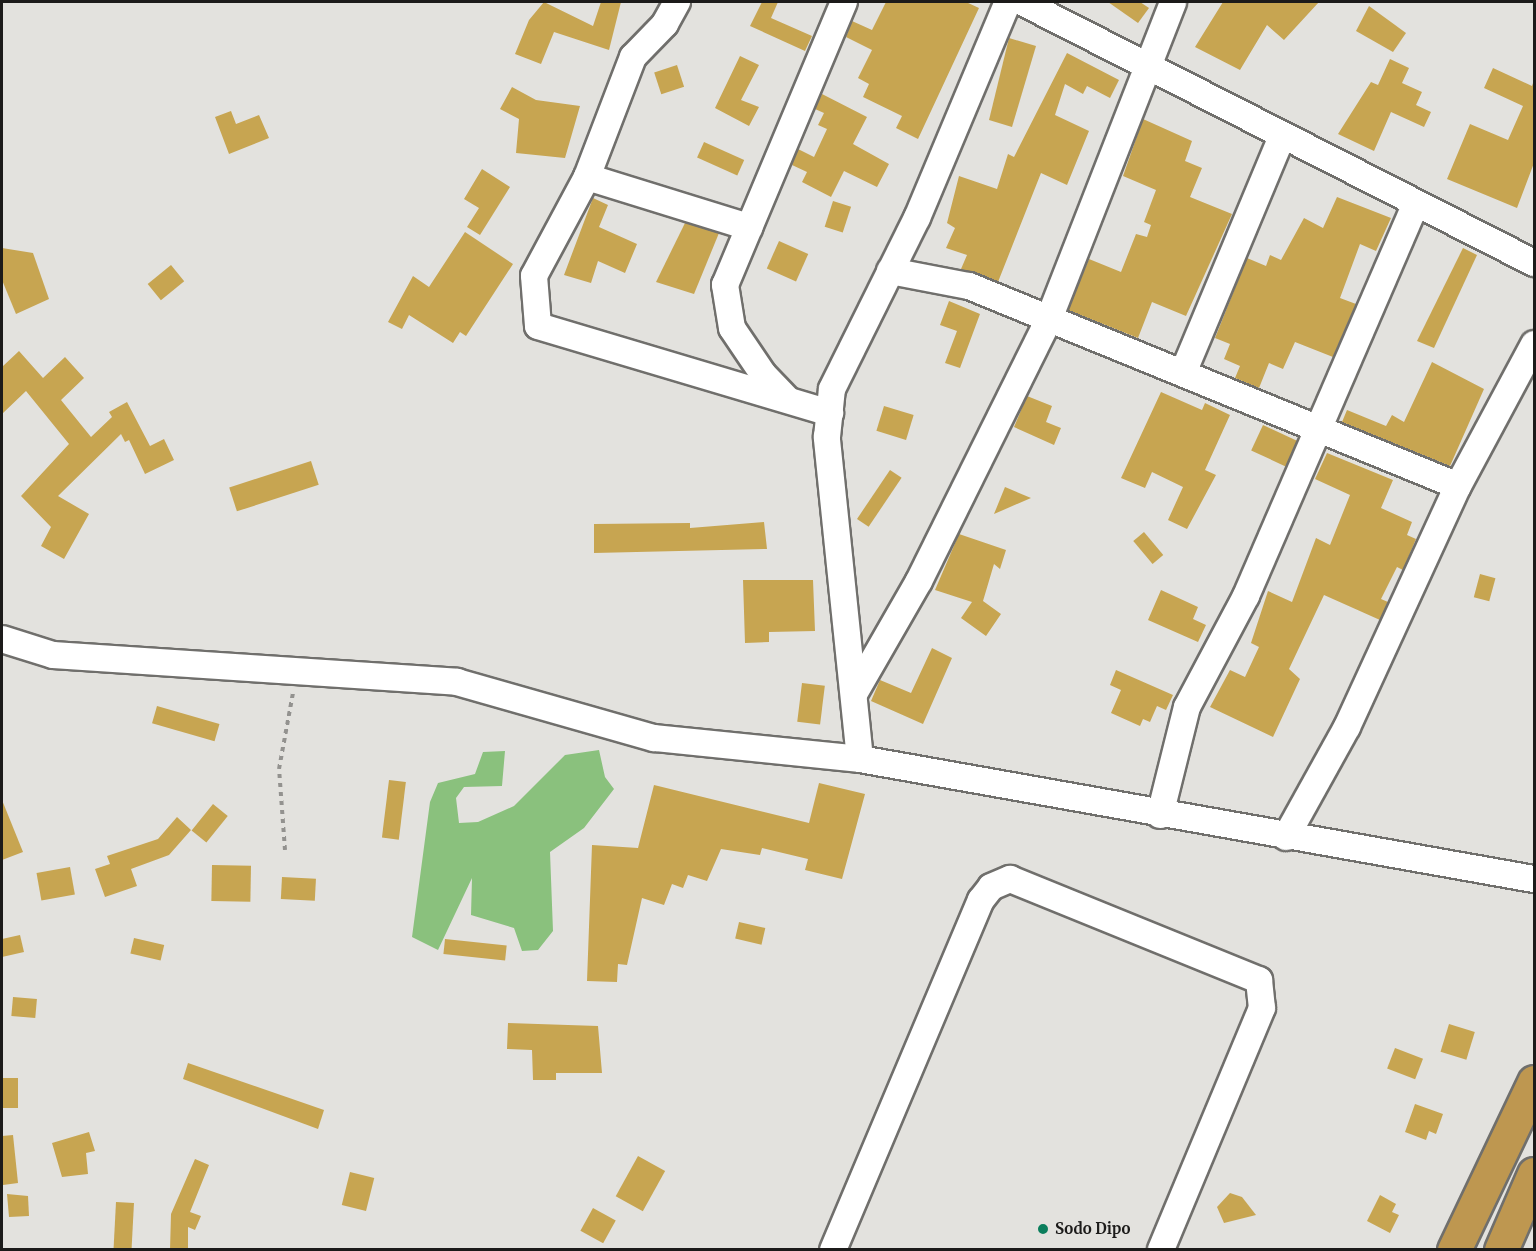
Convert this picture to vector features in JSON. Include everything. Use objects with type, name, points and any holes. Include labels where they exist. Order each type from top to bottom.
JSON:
[{"type":"highway","points":[[1454,1250],[1534,1082]]},
{"type":"highway","points":[[1501,1250],[1534,1174]]},
{"type":"street","points":[[677,2],[665,24],[633,57],[587,177],[534,276],[537,326],[830,413]]},
{"type":"street","points":[[789,401],[763,375],[732,328],[725,285],[844,2]]},
{"type":"street","points":[[860,759],[827,437],[832,389],[890,271],[1008,2]]},
{"type":"street","points":[[1022,2],[1415,205],[1534,263]]},
{"type":"street","points":[[854,694],[919,580],[1049,319],[1144,65],[1173,2]]},
{"type":"street","points":[[1183,373],[1282,136]]},
{"type":"street","points":[[587,177],[750,227]]},
{"type":"street","points":[[1160,815],[1187,707],[1246,596],[1415,205]]},
{"type":"street","points":[[890,271],[969,286],[1458,486]]},
{"type":"street","points":[[1286,837],[1347,727],[1458,486],[1534,344]]},
{"type":"street","points":[[2,639],[52,655],[457,682],[654,738],[860,759],[1160,815],[1534,879]]},
{"type":"street","points":[[833,1250],[981,900],[991,887],[1010,879],[1258,980],[1262,988],[1262,1008],[1161,1250]]},
{"type":"path","points":[[285,850],[279,769],[297,671]]},
{"type":"green space","points":[[599,750],[605,777],[614,789],[584,828],[550,852],[553,931],[538,950],[522,951],[514,928],[471,915],[472,878],[438,950],[412,937],[430,802],[438,783],[475,774],[483,752],[505,751],[502,786],[464,787],[456,798],[459,823],[478,822],[514,806],[565,755]]},
{"type":"building","points":[[544,2],[593,26],[601,2],[621,2],[609,50],[554,32],[541,64],[515,54],[529,20]]},
{"type":"building","points":[[762,2],[778,2],[771,18],[812,36],[805,51],[750,26]]},
{"type":"building","points":[[886,2],[966,2],[979,8],[918,139],[896,128],[902,116],[863,97],[869,84],[858,78],[872,50],[846,37],[852,21],[872,30]]},
{"type":"building","points":[[1108,2],[1140,2],[1149,8],[1138,23]]},
{"type":"building","points":[[1223,2],[1319,2],[1284,40],[1267,25],[1240,70],[1195,47]]},
{"type":"building","points":[[1369,6],[1406,33],[1393,52],[1356,31]]},
{"type":"building","points":[[1009,38],[1036,46],[1012,127],[989,120]]},
{"type":"building","points":[[1067,53],[1119,80],[1110,98],[1087,86],[1083,94],[1065,84],[1055,115],[1089,131],[1067,185],[1041,173],[998,282],[961,269],[967,255],[946,248],[955,228],[947,223],[959,176],[997,189],[1008,154],[1014,157]]},
{"type":"building","points":[[740,56],[759,65],[741,100],[759,107],[749,126],[715,108]]},
{"type":"building","points":[[1390,59],[1409,68],[1402,83],[1422,92],[1416,105],[1431,112],[1424,127],[1391,112],[1374,151],[1338,134],[1371,82],[1378,85]]},
{"type":"building","points":[[677,65],[684,87],[661,94],[654,72]]},
{"type":"building","points":[[1493,68],[1532,86],[1534,80],[1534,163],[1517,208],[1447,179],[1470,124],[1508,140],[1523,106],[1484,88]]},
{"type":"building","points":[[512,87],[536,100],[580,106],[565,158],[516,153],[519,119],[500,109]]},
{"type":"building","points":[[822,94],[867,117],[853,144],[889,164],[877,187],[844,171],[831,197],[802,182],[807,172],[792,165],[798,149],[814,157],[827,129],[818,125],[824,113],[815,109]]},
{"type":"building","points":[[231,111],[236,124],[259,115],[269,138],[229,154],[215,117]]},
{"type":"building","points":[[1143,119],[1192,141],[1185,161],[1202,168],[1190,197],[1232,214],[1186,316],[1152,302],[1138,338],[1068,310],[1089,259],[1121,272],[1136,234],[1147,237],[1151,225],[1144,222],[1156,190],[1123,176]]},
{"type":"building","points":[[704,142],[744,160],[737,175],[697,158]]},
{"type":"building","points":[[482,169],[510,187],[480,235],[467,227],[479,208],[464,199]]},
{"type":"building","points":[[1337,197],[1391,218],[1376,251],[1360,244],[1340,298],[1356,304],[1333,357],[1295,342],[1283,369],[1269,363],[1259,388],[1235,378],[1240,366],[1224,359],[1230,344],[1215,338],[1247,258],[1266,266],[1270,255],[1281,260],[1304,218],[1323,228]]},
{"type":"building","points":[[593,198],[608,205],[599,227],[637,244],[625,273],[598,261],[591,283],[564,275]]},
{"type":"building","points":[[833,201],[851,207],[843,233],[825,227]]},
{"type":"building","points":[[685,223],[719,233],[694,294],[656,282]]},
{"type":"building","points":[[465,232],[513,264],[466,336],[460,332],[453,343],[409,315],[402,329],[388,322],[413,276],[429,287]]},
{"type":"building","points":[[779,241],[808,254],[796,281],[767,268]]},
{"type":"building","points":[[2,248],[33,253],[49,299],[16,314],[2,280]]},
{"type":"building","points":[[1463,248],[1477,255],[1434,348],[1417,341]]},
{"type":"building","points":[[171,265],[184,281],[161,300],[148,284]]},
{"type":"building","points":[[949,301],[980,314],[960,368],[945,363],[957,331],[940,325]]},
{"type":"building","points":[[19,351],[43,378],[65,357],[84,378],[61,400],[91,437],[112,417],[109,412],[127,402],[150,446],[164,439],[174,460],[145,474],[129,440],[125,442],[121,434],[58,496],[89,514],[64,559],[41,546],[51,527],[21,496],[69,444],[26,391],[2,414],[2,367]]},
{"type":"building","points":[[1432,362],[1484,389],[1450,466],[1342,422],[1347,410],[1386,426],[1392,415],[1404,422]]},
{"type":"building","points":[[1161,392],[1202,410],[1205,403],[1230,415],[1205,470],[1216,475],[1187,529],[1168,520],[1183,487],[1152,472],[1145,488],[1121,478]]},
{"type":"building","points":[[1027,396],[1052,406],[1046,422],[1061,428],[1054,445],[1014,427]]},
{"type":"building","points":[[884,406],[914,415],[906,440],[876,431]]},
{"type":"building","points":[[1263,425],[1297,441],[1286,466],[1251,450]]},
{"type":"building","points":[[1327,453],[1393,480],[1381,508],[1412,522],[1407,535],[1416,539],[1403,570],[1397,567],[1381,599],[1388,602],[1380,620],[1324,595],[1289,669],[1300,679],[1273,737],[1210,707],[1230,670],[1245,677],[1259,647],[1251,643],[1268,591],[1292,602],[1316,538],[1330,545],[1350,495],[1315,479]]},
{"type":"building","points":[[311,461],[319,485],[237,511],[229,488]]},
{"type":"building","points":[[890,470],[902,478],[869,527],[857,519]]},
{"type":"building","points":[[1005,487],[1031,498],[994,514]]},
{"type":"building","points":[[764,522],[767,549],[594,553],[594,524],[690,523],[690,528]]},
{"type":"building","points":[[1144,532],[1163,555],[1153,564],[1133,541]]},
{"type":"building","points":[[959,534],[1006,550],[1000,569],[994,564],[983,601],[1001,614],[986,636],[961,618],[972,602],[935,590]]},
{"type":"building","points":[[1480,574],[1495,578],[1489,601],[1474,597]]},
{"type":"building","points":[[743,580],[813,580],[815,631],[769,632],[769,642],[745,643]]},
{"type":"building","points":[[1161,590],[1198,607],[1193,619],[1206,625],[1198,642],[1148,620]]},
{"type":"building","points":[[932,648],[952,658],[923,724],[871,701],[880,680],[911,693]]},
{"type":"building","points":[[1116,670],[1173,695],[1166,710],[1157,706],[1150,722],[1143,719],[1140,726],[1111,713],[1121,690],[1110,685]]},
{"type":"building","points":[[802,683],[825,686],[820,725],[797,722]]},
{"type":"building","points":[[157,706],[219,724],[215,741],[152,723]]},
{"type":"building","points":[[389,780],[406,782],[399,840],[382,838]]},
{"type":"building","points":[[819,783],[865,794],[842,879],[805,870],[808,859],[762,848],[760,855],[721,849],[707,881],[688,875],[683,888],[672,884],[664,905],[642,898],[627,965],[618,964],[617,982],[587,981],[592,845],[638,848],[654,785],[809,823]]},
{"type":"building","points":[[2,800],[23,852],[2,860]]},
{"type":"building","points":[[213,804],[228,816],[206,842],[192,830]]},
{"type":"building","points":[[177,817],[191,830],[169,855],[131,869],[137,886],[105,897],[95,869],[110,864],[107,856],[158,839]]},
{"type":"building","points":[[212,865],[251,866],[250,902],[211,901]]},
{"type":"building","points":[[70,867],[75,895],[41,900],[37,873]]},
{"type":"building","points":[[282,877],[316,879],[315,901],[281,899]]},
{"type":"building","points":[[739,922],[765,928],[761,945],[735,939]]},
{"type":"building","points":[[20,935],[24,952],[2,957],[2,939]]},
{"type":"building","points":[[134,938],[164,945],[161,961],[130,954]]},
{"type":"building","points":[[445,939],[507,945],[505,960],[443,954]]},
{"type":"building","points":[[13,997],[37,999],[35,1018],[11,1016]]},
{"type":"building","points":[[508,1023],[598,1026],[602,1073],[556,1073],[556,1080],[533,1080],[532,1050],[507,1049]]},
{"type":"building","points":[[1449,1024],[1475,1032],[1466,1060],[1441,1052]]},
{"type":"building","points":[[1395,1048],[1423,1059],[1415,1079],[1387,1069]]},
{"type":"building","points":[[188,1063],[324,1110],[318,1129],[183,1079]]},
{"type":"building","points":[[2,1078],[18,1078],[18,1108],[2,1108]]},
{"type":"building","points":[[1415,1104],[1443,1114],[1436,1134],[1429,1131],[1426,1140],[1405,1132]]},
{"type":"building","points":[[89,1132],[95,1151],[86,1153],[88,1174],[62,1177],[52,1143]]},
{"type":"building","points":[[13,1135],[18,1183],[3,1185],[2,1136]]},
{"type":"building","points":[[638,1156],[665,1171],[643,1211],[616,1196]]},
{"type":"building","points":[[195,1159],[209,1165],[190,1212],[201,1216],[195,1230],[188,1227],[188,1250],[170,1250],[171,1214]]},
{"type":"building","points":[[350,1172],[374,1178],[366,1211],[342,1205]]},
{"type":"building","points":[[1230,1193],[1242,1197],[1256,1215],[1224,1223],[1217,1207]]},
{"type":"building","points":[[7,1194],[28,1196],[29,1216],[9,1217]]},
{"type":"building","points":[[1380,1195],[1396,1204],[1392,1212],[1399,1215],[1390,1233],[1367,1221]]},
{"type":"building","points":[[116,1202],[134,1203],[132,1250],[113,1250]]},
{"type":"building","points":[[593,1208],[616,1221],[603,1243],[580,1231]]},
{"type":"place","name":"Sodo Dipo","points":[[1043,1229]]}]
